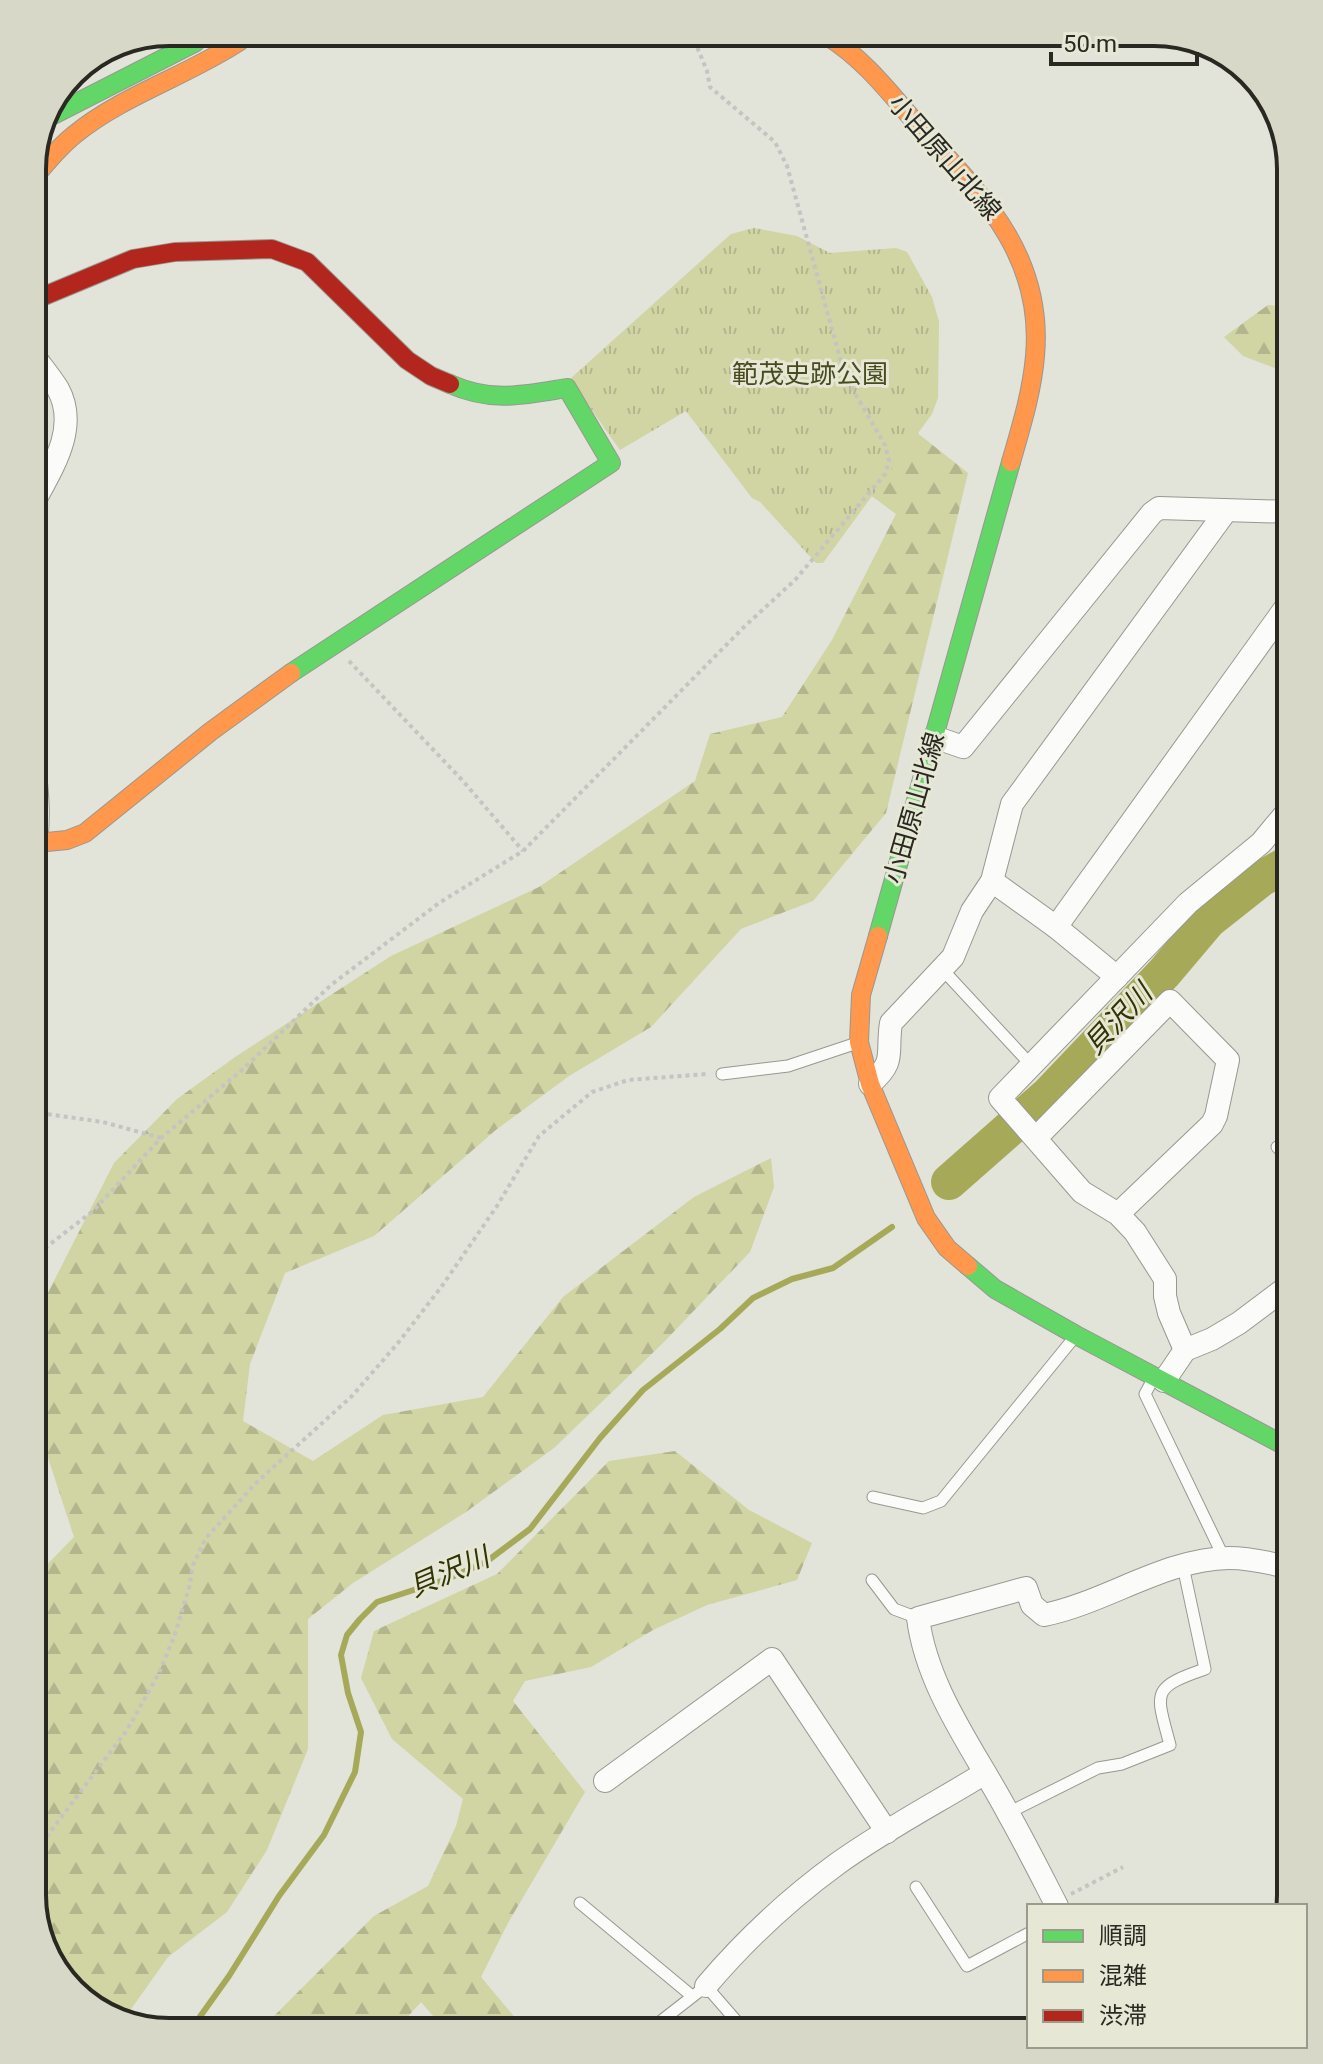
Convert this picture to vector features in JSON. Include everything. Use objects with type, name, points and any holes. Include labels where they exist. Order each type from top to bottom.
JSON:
[{"type":"street","points":[[61,111],[188,46]]},
{"type":"street","points":[[46,161],[63,142],[104,114],[217,59],[234,46]]},
{"type":"street","name":"小田原山北線","points":[[840,46],[863,63],[998,214],[1018,248],[1032,293],[1036,343],[1029,397],[861,995],[859,1042],[870,1084],[926,1218],[947,1248],[995,1289],[1277,1441]]},
{"type":"street","points":[[46,295],[133,259],[175,252],[272,249],[307,262],[407,360],[431,376],[465,391],[505,398],[567,388],[611,463],[334,645],[190,746],[85,833],[46,849]]},
{"type":"street","points":[[46,373],[59,391],[66,424],[58,459],[46,481]]},
{"type":"street","points":[[934,737],[963,747],[1159,508],[1277,512]]},
{"type":"street","points":[[870,1084],[885,1071],[890,1061],[891,1023],[942,969],[959,946],[972,911],[992,881],[1012,804],[1226,511]]},
{"type":"street","points":[[1056,927],[1277,619]]},
{"type":"street","points":[[1185,1350],[1169,1313],[1162,1271],[1135,1232],[1118,1214],[1082,1192],[1000,1098],[1188,903],[1261,843],[1277,824]]},
{"type":"street","points":[[992,881],[1056,927],[1117,977]]},
{"type":"street","points":[[1036,1138],[1170,1001],[1228,1060],[1216,1116],[1212,1124],[1118,1214]]},
{"type":"street","points":[[1159,1378],[1185,1350],[1239,1323],[1277,1294]]},
{"type":"street","points":[[1056,1904],[938,1687],[921,1642],[918,1618],[1026,1588],[1032,1605],[1044,1615],[1101,1598],[1166,1570],[1183,1566],[1224,1559],[1277,1564]]},
{"type":"street","points":[[605,1781],[772,1659],[887,1832]]},
{"type":"street","points":[[699,1991],[792,1899],[840,1862],[985,1773]]},
{"type":"lane","points":[[942,969],[1032,1066]]},
{"type":"lane","points":[[722,1074],[788,1066],[859,1042]]},
{"type":"lane","points":[[873,1497],[923,1508],[941,1501],[1076,1335]]},
{"type":"lane","points":[[1159,1378],[1145,1394],[1224,1559]]},
{"type":"lane","points":[[1008,1813],[1098,1768],[1122,1764],[1170,1745],[1159,1702],[1163,1689],[1170,1681],[1205,1669],[1183,1566]]},
{"type":"lane","points":[[872,1580],[894,1609],[918,1618]]},
{"type":"lane","points":[[916,1887],[967,1966],[1027,1934]]},
{"type":"lane","points":[[580,1903],[699,1991],[730,2018]]},
{"type":"lane","points":[[665,2018],[699,1991]]},
{"type":"path","points":[[46,1247],[93,1211],[161,1138],[242,1070],[331,985],[439,903],[523,851],[745,626],[795,580],[885,474],[889,461],[885,445],[853,390],[840,358],[787,166],[775,142],[710,87],[697,46]]},
{"type":"path","points":[[334,645],[463,781],[523,851]]},
{"type":"path","points":[[46,1837],[127,1730],[159,1673],[174,1637],[193,1565],[206,1538],[256,1483],[352,1396],[398,1343],[497,1206],[539,1136],[592,1092],[628,1080],[722,1074]]},
{"type":"path","points":[[46,1114],[103,1122],[161,1138]]},
{"type":"path","points":[[1056,1904],[1123,1867]]},
{"type":"green space","name":"範茂史跡公園","points":[[754,228],[797,236],[830,253],[896,248],[907,252],[932,297],[939,322],[938,398],[932,414],[823,563],[816,563],[760,502],[752,498],[686,411],[620,450],[570,379],[731,234]]},
{"type":"green space","points":[[1268,305],[1277,306],[1277,369],[1243,356],[1224,337]]},
{"type":"green space","points":[[916,432],[968,473],[886,813],[813,901],[741,929],[651,1027],[569,1076],[497,1129],[374,1236],[285,1273],[250,1364],[243,1421],[313,1461],[383,1415],[483,1397],[563,1297],[694,1197],[771,1158],[774,1187],[750,1252],[663,1343],[554,1448],[466,1512],[353,1583],[308,1619],[308,1749],[267,1850],[227,1912],[168,1957],[130,2011],[115,2005],[77,1976],[59,1949],[48,1919],[46,1566],[74,1537],[46,1452],[46,1297],[114,1163],[177,1099],[235,1057],[391,956],[539,887],[695,781],[710,734],[782,717],[832,640],[896,514],[850,480]]},
{"type":"green space","points":[[675,1451],[749,1510],[812,1543],[797,1580],[707,1605],[653,1630],[591,1667],[525,1681],[513,1701],[585,1792],[508,1923],[481,1977],[515,2018],[435,2018],[421,2002],[407,2018],[272,2018],[374,1916],[428,1886],[456,1826],[463,1799],[392,1739],[361,1678],[374,1631],[497,1574],[609,1461]]},
{"type":"waterway","name":"貝沢川","points":[[949,1182],[1049,1094],[1164,973],[1208,921],[1277,870]]},
{"type":"waterway","name":"貝沢川","points":[[199,2018],[279,1896],[324,1835],[355,1772],[361,1732],[348,1693],[341,1655],[347,1635],[360,1619],[377,1602],[447,1579],[486,1562],[530,1529],[600,1438],[643,1390],[720,1329],[753,1298],[792,1279],[833,1268],[892,1227]]},
{"type":"traffic: fast","points":[[61,111],[188,46]]},
{"type":"traffic: fast","points":[[291,673],[611,463],[567,388],[508,396],[480,394],[450,384]]},
{"type":"traffic: fast","points":[[878,936],[1011,462]]},
{"type":"traffic: fast","points":[[968,1266],[995,1289],[1277,1442]]},
{"type":"traffic: slow","points":[[46,163],[74,135],[113,108],[232,46]]},
{"type":"traffic: slow","points":[[841,46],[866,67],[967,179],[1005,231],[1019,258],[1030,288],[1035,321],[1035,356],[1029,396],[1011,462]]},
{"type":"traffic: slow","points":[[46,842],[67,840],[85,833],[210,732],[291,673]]},
{"type":"traffic: slow","points":[[878,936],[861,995],[859,1042],[870,1084],[926,1218],[947,1248],[968,1266]]},
{"type":"traffic: jam","points":[[46,295],[133,259],[175,252],[272,249],[307,262],[407,360],[450,384]]}]
